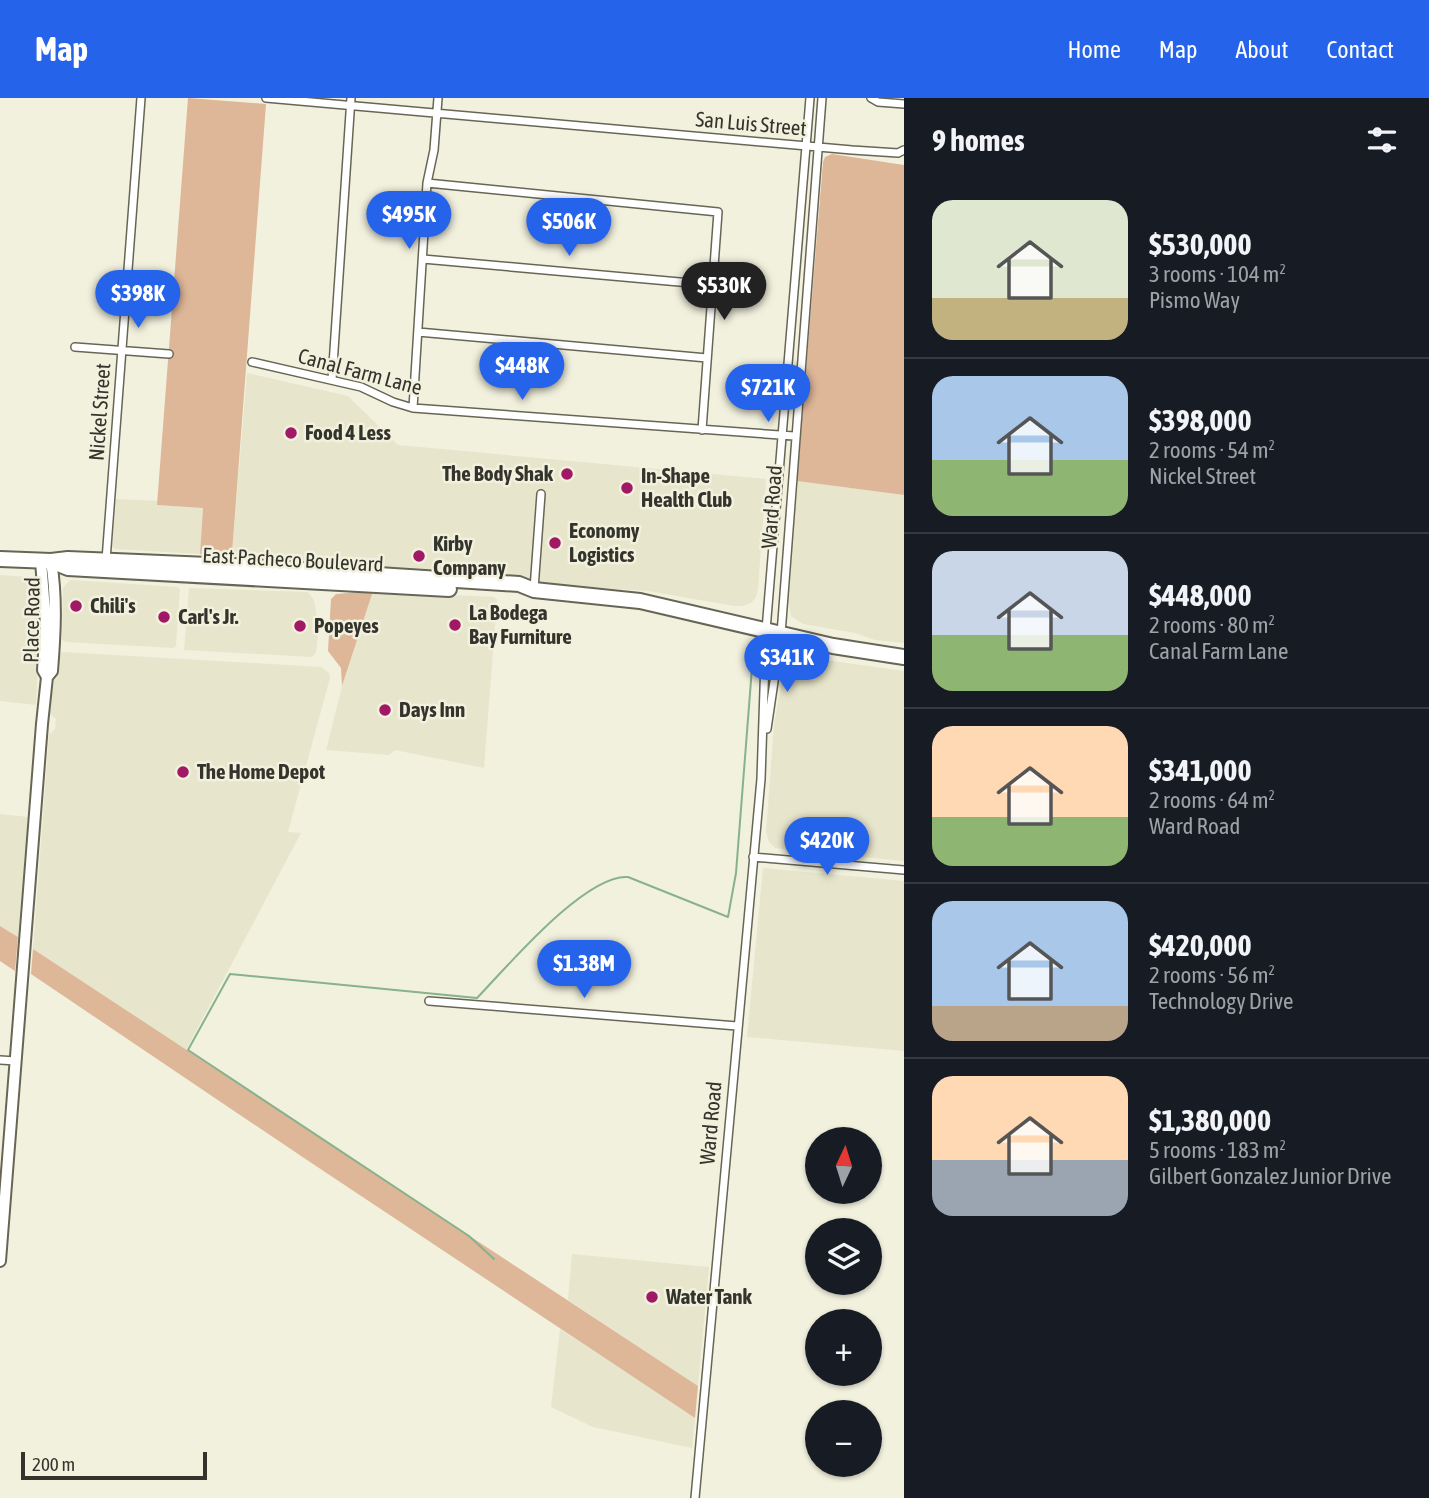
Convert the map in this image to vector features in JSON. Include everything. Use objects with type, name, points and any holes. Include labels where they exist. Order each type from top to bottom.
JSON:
[{"type":"highway","name":"East Pacheco Boulevard","points":[[0,559],[68,559],[519,584],[534,590],[640,601],[833,646],[904,657]]},
{"type":"highway","name":"East Pacheco Boulevard","points":[[46,561],[68,568],[137,573],[519,593],[534,590]]},
{"type":"street","name":"Nickel Street","points":[[106,561],[141,98]]},
{"type":"street","name":"San Luis Street","points":[[266,98],[351,102],[437,113],[902,153]]},
{"type":"street","points":[[413,408],[427,183],[434,150],[438,98]]},
{"type":"street","name":"Ward Road","points":[[763,751],[766,630],[810,98]]},
{"type":"street","name":"Ward Road","points":[[695,1498],[763,751],[781,634],[794,436],[822,98]]},
{"type":"street","points":[[870,98],[878,102],[904,104]]},
{"type":"street","points":[[332,380],[351,102]]},
{"type":"street","points":[[427,183],[718,212],[702,430]]},
{"type":"street","points":[[423,258],[713,285]]},
{"type":"street","points":[[418,332],[707,358]]},
{"type":"street","points":[[75,347],[169,354]]},
{"type":"street","name":"Canal Farm Lane","points":[[251,362],[361,387],[413,408],[794,436]]},
{"type":"street","points":[[534,590],[541,494]]},
{"type":"street","name":"Place Road","points":[[0,1261],[47,677],[52,671],[55,582],[46,561]]},
{"type":"street","points":[[753,857],[904,870]]},
{"type":"street","points":[[429,1001],[737,1026]]},
{"type":"street","points":[[0,1060],[16,1061]]},
{"type":"shaded area","points":[[188,98],[266,104],[232,553],[226,556],[200,554],[203,508],[157,505]]},
{"type":"shaded area","points":[[832,154],[904,165],[904,495],[797,481],[823,162],[825,157]]},
{"type":"shaded area","points":[[247,373],[348,396],[398,445],[766,479],[756,597],[751,603],[734,606],[648,591],[500,581],[250,558],[246,554],[232,553]]},
{"type":"shaded area","points":[[797,481],[904,495],[904,643],[875,640],[855,633],[803,624],[791,616],[788,600]]},
{"type":"shaded area","points":[[116,499],[157,501],[157,505],[203,508],[200,554],[115,549],[112,547]]},
{"type":"shaded area","points":[[0,575],[27,577],[36,583],[40,629],[36,705],[0,701]]},
{"type":"shaded area","points":[[70,580],[178,587],[180,590],[176,646],[174,648],[62,640],[63,588]]},
{"type":"shaded area","points":[[189,588],[308,592],[314,600],[319,628],[316,653],[312,657],[184,650]]},
{"type":"shaded area","points":[[373,591],[494,597],[497,600],[484,768],[395,750],[389,755],[326,750],[342,686]]},
{"type":"shaded area","points":[[373,591],[342,686],[341,668],[328,651],[331,599],[336,594]]},
{"type":"shaded area","points":[[63,652],[321,667],[329,673],[330,678],[288,832],[301,833],[186,1050],[33,949],[49,735],[55,729],[56,719],[50,714],[52,694],[59,654]]},
{"type":"shaded area","points":[[797,656],[904,671],[904,861],[775,848],[769,842],[766,832],[774,725],[784,668],[788,660]]},
{"type":"shaded area","points":[[0,814],[28,817],[18,937],[0,926]]},
{"type":"shaded area","points":[[763,868],[904,881],[904,1051],[747,1037]]},
{"type":"shaded area","points":[[0,926],[18,937],[15,971],[0,961]]},
{"type":"shaded area","points":[[33,949],[698,1386],[695,1418],[31,974]]},
{"type":"shaded area","points":[[572,1254],[709,1267],[698,1386],[568,1300]]},
{"type":"shaded area","points":[[560,1329],[695,1418],[692,1448],[593,1427],[551,1407]]},
{"type":"waterway","points":[[494,1259],[469,1236],[188,1050],[230,974],[477,998],[527,945],[569,906],[590,890],[610,880],[628,877],[728,917],[736,873],[754,642]]},
{"type":"place","name":"Food 4 Less","points":[[291,433]]},
{"type":"place","name":"The Body Shak","points":[[567,474]]},
{"type":"place","name":"In-Shape Health Club","points":[[627,488]]},
{"type":"place","name":"Economy Logistics","points":[[555,543]]},
{"type":"place","name":"Kirby Company","points":[[419,556]]},
{"type":"place","name":"Chili's","points":[[76,606]]},
{"type":"place","name":"Carl's Jr.","points":[[164,617]]},
{"type":"place","name":"La Bodega Bay Furniture","points":[[455,625]]},
{"type":"place","name":"Popeyes","points":[[300,626]]},
{"type":"place","name":"Days Inn","points":[[385,710]]},
{"type":"place","name":"The Home Depot","points":[[183,772]]},
{"type":"place","name":"Water Tank","points":[[652,1297]]}]
